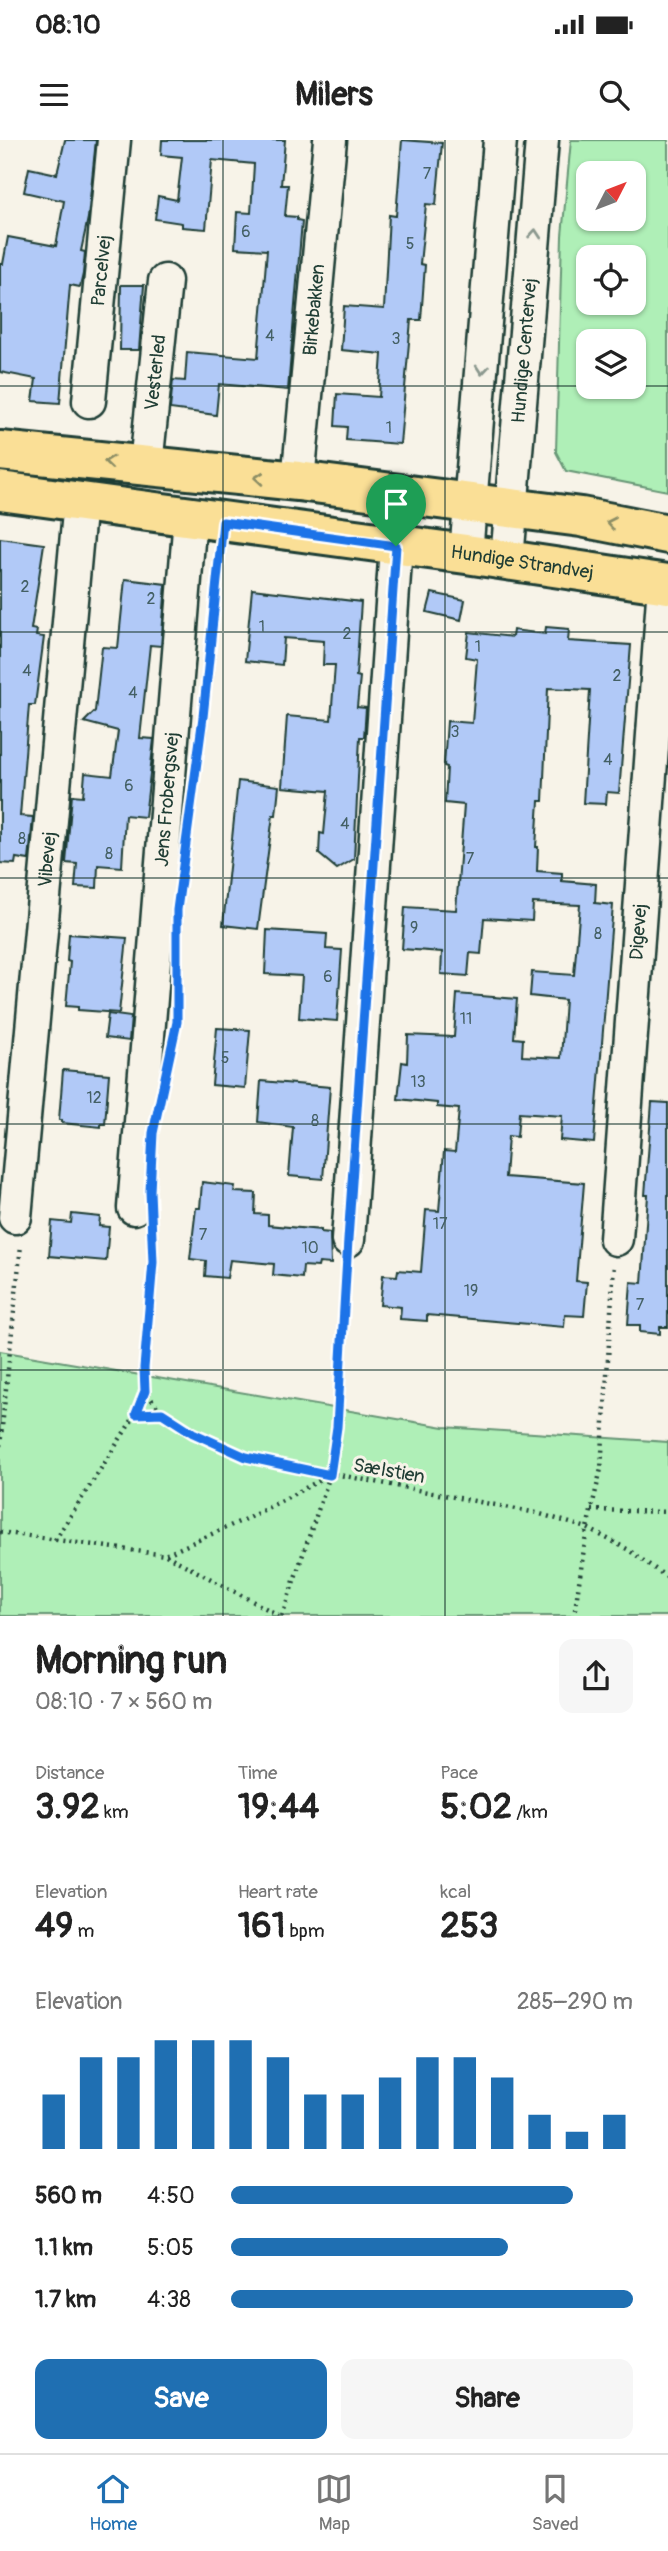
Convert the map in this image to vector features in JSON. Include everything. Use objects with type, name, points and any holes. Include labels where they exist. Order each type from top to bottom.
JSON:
[{"type":"main road","points":[[0,451],[299,481],[581,517],[668,534]]},
{"type":"main road","name":"Hundige Strandvej","points":[[0,491],[666,584]]},
{"type":"street","name":"Parcelvej","points":[[89,401],[114,140]]},
{"type":"street","name":"Birkebakken","points":[[299,481],[330,140]]},
{"type":"street","points":[[466,554],[500,140]]},
{"type":"street","name":"Hundige Centervej","points":[[507,560],[542,140]]},
{"type":"street","name":"Vesterled","points":[[146,466],[165,281]]},
{"type":"street","name":"Vibevej","points":[[15,1217],[80,501]]},
{"type":"street","name":"Jens Frobergsvej","points":[[143,1215],[207,519]]},
{"type":"street","points":[[348,1240],[396,546]]},
{"type":"street","name":"Digevej","points":[[616,1239],[666,584]]},
{"type":"path","points":[[207,519],[212,626]]},
{"type":"path","points":[[55,1539],[136,1414],[145,1391],[144,1368],[153,1262],[143,1215]]},
{"type":"path","points":[[0,1446],[23,1234],[15,1217]]},
{"type":"path","points":[[573,1616],[587,1528],[601,1469],[616,1239]]},
{"type":"path","points":[[0,1532],[166,1555],[282,1616],[330,1475],[337,1427],[348,1240]]},
{"type":"path","name":"Sælstien","points":[[145,1391],[162,1413],[193,1433],[246,1457],[537,1513],[587,1528],[627,1549],[668,1578]]},
{"type":"path","points":[[136,1414],[162,1413]]},
{"type":"path","points":[[166,1555],[252,1516],[330,1475]]},
{"type":"path","points":[[591,1510],[668,1512]]},
{"type":"green space","points":[[571,140],[668,140],[668,491],[566,471],[556,452],[562,236]]},
{"type":"green space","points":[[0,1351],[444,1427],[668,1442],[668,1616],[0,1616]]},
{"type":"building","points":[[65,140],[96,140],[88,218],[81,251],[85,252],[83,274],[80,287],[70,285],[60,403],[33,401],[36,379],[0,372],[0,264],[3,264],[8,237],[56,246],[64,201],[24,192],[29,168],[57,174]]},
{"type":"building","points":[[162,140],[285,140],[281,185],[288,185],[285,216],[297,217],[297,220],[302,221],[288,390],[219,384],[216,415],[170,409],[173,380],[185,381],[187,352],[258,358],[267,250],[235,248],[237,212],[251,213],[254,164],[212,160],[206,229],[182,227],[182,223],[155,219],[158,196],[177,200],[182,157],[161,155]]},
{"type":"building","points":[[402,140],[442,143],[436,205],[426,204],[420,264],[425,265],[421,320],[411,320],[400,444],[346,440],[347,427],[335,426],[337,394],[379,397],[382,354],[341,350],[344,306],[384,309],[389,215],[396,216]]},
{"type":"building","points":[[121,285],[144,285],[139,350],[120,350]]},
{"type":"building","points":[[0,538],[44,544],[31,629],[37,630],[36,636],[44,637],[35,705],[29,705],[20,816],[33,817],[29,860],[16,858],[15,864],[0,863]]},
{"type":"building","points":[[125,579],[166,584],[161,646],[150,645],[140,738],[154,739],[145,817],[125,815],[122,867],[98,865],[97,888],[75,887],[77,864],[66,863],[72,795],[83,796],[85,773],[112,776],[118,731],[84,722],[95,711],[102,647],[118,648]]},
{"type":"building","points":[[252,589],[361,602],[356,676],[360,677],[357,707],[366,708],[364,737],[360,737],[354,859],[337,869],[319,854],[320,833],[324,834],[328,791],[282,787],[287,716],[331,720],[335,665],[323,665],[324,641],[284,638],[282,665],[245,661]]},
{"type":"building","points":[[432,593],[465,600],[461,620],[427,612]]},
{"type":"building","points":[[546,627],[569,629],[568,641],[631,645],[619,793],[607,792],[606,804],[583,803],[590,690],[548,688],[543,801],[539,801],[537,871],[562,873],[562,881],[596,884],[595,903],[613,905],[594,1143],[560,1140],[562,1116],[519,1113],[517,1137],[508,1136],[505,1177],[584,1183],[576,1281],[587,1282],[584,1316],[565,1315],[564,1327],[427,1315],[427,1321],[400,1319],[401,1307],[380,1305],[383,1275],[397,1276],[398,1270],[421,1272],[426,1210],[439,1211],[444,1151],[455,1152],[459,1109],[437,1107],[437,1103],[398,1099],[402,1062],[407,1063],[408,1035],[454,1037],[457,994],[517,999],[514,1038],[523,1039],[522,1056],[561,1058],[565,1000],[530,996],[532,972],[574,975],[580,905],[533,903],[532,921],[484,918],[481,954],[470,953],[468,976],[441,974],[442,952],[402,949],[405,907],[456,910],[464,805],[445,803],[447,767],[444,766],[447,721],[472,723],[477,659],[466,657],[469,632],[512,637],[513,630],[545,634]]},
{"type":"building","points":[[238,781],[279,786],[258,929],[223,925]]},
{"type":"building","points":[[267,930],[327,934],[326,949],[342,950],[337,1021],[299,1018],[302,976],[265,974]]},
{"type":"building","points":[[69,934],[127,938],[119,1013],[78,1010],[78,1007],[66,1006],[70,962],[67,961]]},
{"type":"building","points":[[108,1014],[131,1017],[129,1041],[105,1038]]},
{"type":"building","points":[[217,1028],[250,1030],[245,1088],[212,1085]]},
{"type":"building","points":[[63,1070],[109,1074],[105,1124],[101,1124],[101,1127],[62,1123],[62,1120],[59,1120]]},
{"type":"building","points":[[261,1081],[330,1087],[323,1179],[289,1176],[293,1127],[258,1122]]},
{"type":"building","points":[[652,1102],[668,1103],[668,1327],[660,1327],[660,1334],[640,1332],[640,1325],[628,1325],[631,1282],[642,1283]]},
{"type":"building","points":[[202,1182],[235,1186],[234,1192],[256,1193],[255,1214],[268,1215],[268,1225],[330,1233],[331,1264],[303,1266],[302,1278],[273,1275],[274,1264],[230,1260],[227,1278],[205,1276],[206,1261],[190,1259]]},
{"type":"building","points":[[72,1214],[100,1217],[99,1226],[109,1227],[106,1261],[49,1256],[52,1221],[71,1223]]},
{"type":"route","points":[[223,522],[396,546],[337,1427],[330,1475],[246,1457],[193,1433],[162,1413],[136,1414],[145,1391],[144,1368],[153,1262],[150,1191],[153,1133],[177,1022],[177,910],[203,717],[223,522]]}]
